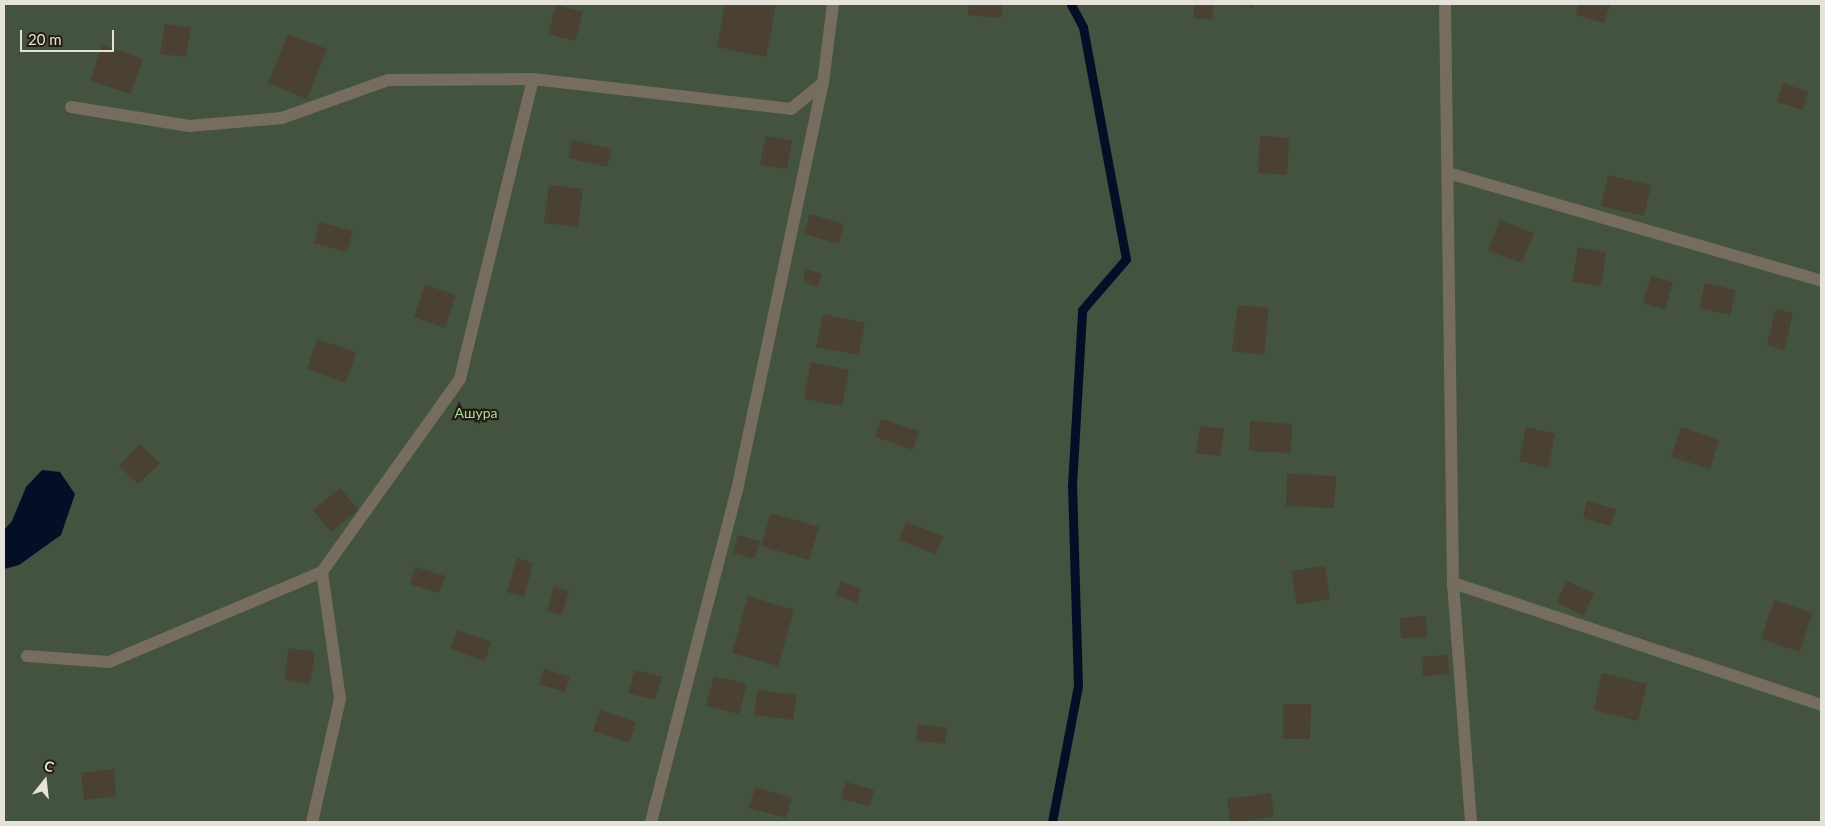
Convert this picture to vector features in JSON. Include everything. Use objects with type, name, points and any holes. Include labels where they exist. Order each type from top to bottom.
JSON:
[{"type":"street","points":[[651,822],[737,490],[822,83],[833,4]]},
{"type":"street","points":[[1445,4],[1454,583],[1471,822]]},
{"type":"street","points":[[71,106],[189,126],[282,118],[388,80],[533,79],[791,109],[822,83]]},
{"type":"street","points":[[27,656],[109,662],[322,572],[460,379],[533,79]]},
{"type":"street","points":[[1448,173],[1821,282]]},
{"type":"street","points":[[312,822],[340,699],[322,572]]},
{"type":"street","points":[[1454,583],[1821,705]]},
{"type":"green space","name":"Ашура","points":[[4,4],[1821,4],[1821,822],[4,822]]},
{"type":"water","points":[[42,470],[60,472],[75,494],[61,535],[19,565],[4,569],[4,530],[12,521],[26,487]]},
{"type":"building","points":[[725,4],[776,4],[766,57],[717,47]]},
{"type":"building","points":[[969,4],[1003,4],[1001,18],[968,15]]},
{"type":"building","points":[[1195,4],[1214,4],[1212,20],[1193,18]]},
{"type":"building","points":[[1241,4],[1254,4],[1253,8]]},
{"type":"building","points":[[1579,4],[1610,4],[1604,23],[1576,15]]},
{"type":"building","points":[[556,5],[583,12],[575,41],[548,34]]},
{"type":"building","points":[[165,24],[191,28],[186,57],[160,54]]},
{"type":"building","points":[[288,34],[327,49],[307,99],[268,83]]},
{"type":"building","points":[[102,45],[143,59],[131,94],[90,81]]},
{"type":"building","points":[[1783,83],[1808,92],[1803,110],[1777,102]]},
{"type":"building","points":[[766,136],[792,141],[787,169],[760,165]]},
{"type":"building","points":[[1260,136],[1289,138],[1287,175],[1258,173]]},
{"type":"building","points":[[572,140],[612,149],[607,167],[568,158]]},
{"type":"building","points":[[1608,175],[1651,185],[1644,216],[1601,206]]},
{"type":"building","points":[[549,185],[583,189],[578,227],[544,223]]},
{"type":"building","points":[[810,214],[844,224],[839,244],[804,234]]},
{"type":"building","points":[[1500,220],[1534,233],[1522,263],[1488,251]]},
{"type":"building","points":[[319,222],[353,231],[347,252],[314,243]]},
{"type":"building","points":[[1578,247],[1606,252],[1601,286],[1572,282]]},
{"type":"building","points":[[806,269],[822,274],[818,287],[803,282]]},
{"type":"building","points":[[1651,276],[1673,282],[1665,310],[1643,303]]},
{"type":"building","points":[[1705,283],[1736,290],[1730,315],[1699,308]]},
{"type":"building","points":[[425,285],[456,295],[445,328],[414,317]]},
{"type":"building","points":[[1238,305],[1269,308],[1264,355],[1232,351]]},
{"type":"building","points":[[1776,309],[1793,313],[1784,350],[1767,345]]},
{"type":"building","points":[[823,314],[865,323],[859,355],[816,347]]},
{"type":"building","points":[[317,339],[356,352],[346,383],[307,369]]},
{"type":"building","points":[[811,362],[849,370],[842,406],[804,399]]},
{"type":"building","points":[[881,419],[919,431],[913,450],[875,437]]},
{"type":"building","points":[[1250,421],[1292,424],[1291,453],[1249,451]]},
{"type":"building","points":[[1200,426],[1224,429],[1220,456],[1196,453]]},
{"type":"building","points":[[1526,427],[1555,434],[1548,468],[1519,461]]},
{"type":"building","points":[[1681,427],[1719,440],[1710,469],[1671,457]]},
{"type":"building","points":[[140,444],[160,463],[138,484],[119,466]]},
{"type":"building","points":[[1287,474],[1336,476],[1334,508],[1286,506]]},
{"type":"building","points":[[340,488],[358,510],[331,532],[313,510]]},
{"type":"building","points":[[1587,501],[1616,509],[1611,526],[1583,518]]},
{"type":"building","points":[[771,513],[819,527],[809,560],[761,546]]},
{"type":"building","points":[[906,522],[943,536],[936,554],[899,540]]},
{"type":"building","points":[[738,535],[760,541],[755,559],[733,553]]},
{"type":"building","points":[[517,558],[533,563],[524,597],[507,592]]},
{"type":"building","points":[[1325,566],[1330,599],[1297,605],[1291,571]]},
{"type":"building","points":[[415,567],[445,576],[439,593],[410,584]]},
{"type":"building","points":[[841,581],[861,589],[857,603],[836,595]]},
{"type":"building","points":[[1566,581],[1594,593],[1584,615],[1557,603]]},
{"type":"building","points":[[554,587],[569,591],[562,615],[547,611]]},
{"type":"building","points":[[748,596],[794,610],[778,666],[732,653]]},
{"type":"building","points":[[1774,600],[1812,613],[1800,652],[1761,639]]},
{"type":"building","points":[[1426,616],[1427,637],[1401,638],[1400,618]]},
{"type":"building","points":[[457,630],[491,642],[485,661],[451,649]]},
{"type":"building","points":[[289,648],[315,652],[310,684],[284,679]]},
{"type":"building","points":[[1448,655],[1449,674],[1423,676],[1422,657]]},
{"type":"building","points":[[544,669],[570,677],[565,692],[539,684]]},
{"type":"building","points":[[635,670],[662,677],[655,700],[628,693]]},
{"type":"building","points":[[1602,673],[1647,684],[1638,721],[1594,710]]},
{"type":"building","points":[[714,676],[747,684],[739,714],[706,706]]},
{"type":"building","points":[[758,690],[797,695],[793,720],[754,715]]},
{"type":"building","points":[[1283,704],[1311,704],[1310,739],[1283,739]]},
{"type":"building","points":[[600,710],[636,722],[629,743],[593,731]]},
{"type":"building","points":[[918,724],[947,728],[945,744],[916,740]]},
{"type":"building","points":[[114,769],[116,796],[84,800],[81,773]]},
{"type":"building","points":[[846,782],[874,790],[870,806],[841,799]]},
{"type":"building","points":[[755,787],[792,798],[786,818],[749,808]]},
{"type":"building","points":[[1271,793],[1274,817],[1230,822],[1227,799]]},
{"type":"waterway","points":[[1052,822],[1078,686],[1072,486],[1082,310],[1126,259],[1083,27],[1071,4]]}]
